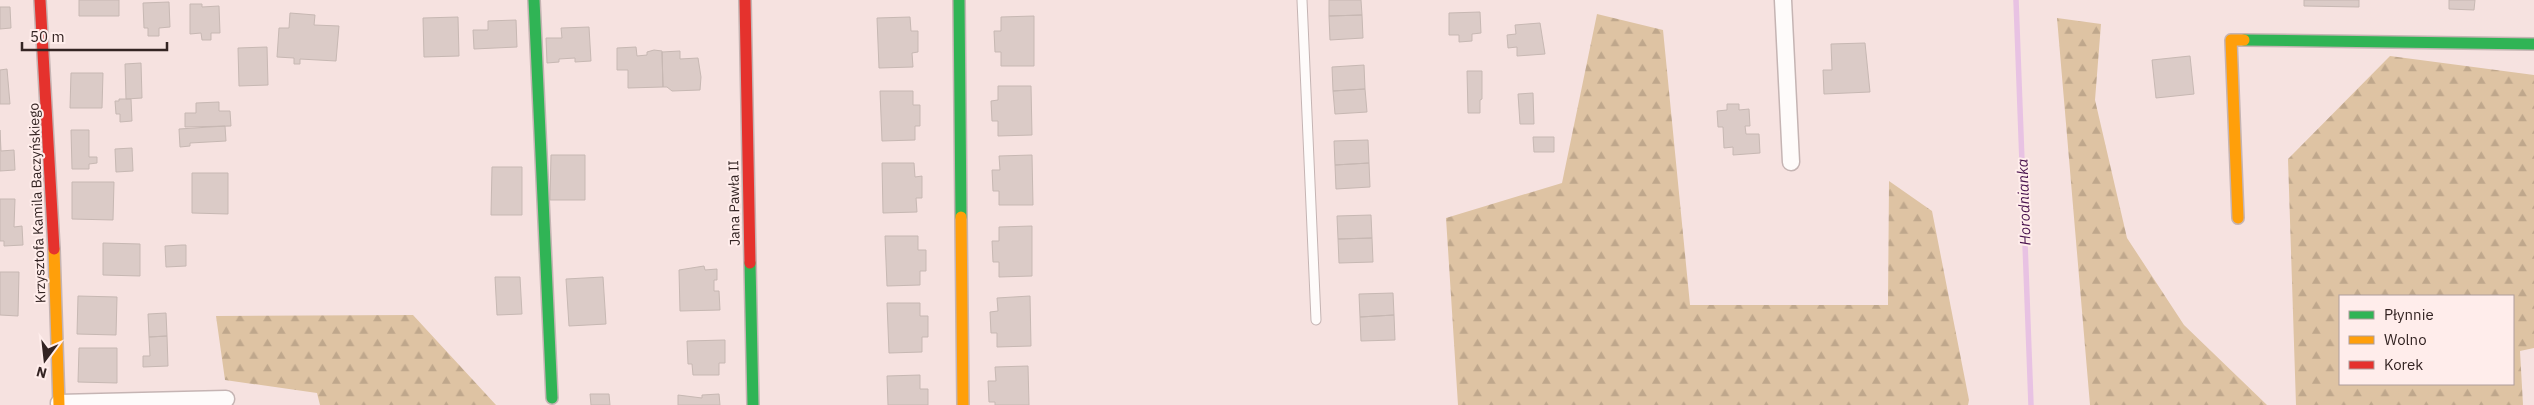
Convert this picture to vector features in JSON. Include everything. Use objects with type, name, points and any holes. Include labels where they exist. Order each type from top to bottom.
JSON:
[{"type":"street","name":"Krzysztofa Kamila Baczyńskiego","points":[[40,0],[53,199],[59,404]]},
{"type":"street","points":[[534,0],[552,398]]},
{"type":"street","name":"Jana Pawła II","points":[[745,0],[753,405]]},
{"type":"street","points":[[959,0],[963,405]]},
{"type":"street","points":[[1783,0],[1791,162]]},
{"type":"street","points":[[2238,218],[2231,40],[2534,44]]},
{"type":"street","points":[[59,404],[226,398]]},
{"type":"lane","points":[[1302,0],[1316,320]]},
{"type":"green space","points":[[1597,14],[1663,30],[1690,305],[1888,305],[1889,181],[1932,211],[1969,400],[1968,405],[1458,405],[1446,218],[1562,183]]},
{"type":"green space","points":[[2057,18],[2101,24],[2095,100],[2127,238],[2184,325],[2267,405],[2090,405]]},
{"type":"green space","points":[[2390,56],[2534,75],[2534,348],[2520,351],[2523,405],[2296,405],[2288,159]]},
{"type":"green space","points":[[413,315],[496,405],[320,405],[317,393],[225,380],[216,316]]},
{"type":"building","points":[[79,0],[119,0],[119,16],[79,16]]},
{"type":"building","points":[[1329,0],[1361,0],[1362,15],[1329,16]]},
{"type":"building","points":[[2304,0],[2359,0],[2359,7],[2304,6]]},
{"type":"building","points":[[2449,0],[2475,0],[2474,10],[2449,9]]},
{"type":"building","points":[[169,2],[170,27],[159,28],[159,36],[148,36],[148,28],[144,28],[143,3]]},
{"type":"building","points":[[190,4],[202,4],[202,7],[219,6],[220,33],[211,33],[211,40],[202,40],[201,33],[190,34]]},
{"type":"building","points":[[0,7],[10,7],[11,28],[0,29]]},
{"type":"building","points":[[1480,12],[1481,33],[1472,34],[1472,41],[1459,42],[1459,35],[1449,35],[1449,13]]},
{"type":"building","points":[[290,13],[315,15],[314,25],[339,26],[336,61],[300,59],[300,64],[294,64],[294,58],[277,57],[279,28],[289,28]]},
{"type":"building","points":[[1362,15],[1363,38],[1330,40],[1329,16]]},
{"type":"building","points":[[1034,16],[1034,66],[1001,66],[1001,52],[995,52],[994,31],[1001,31],[1001,17]]},
{"type":"building","points":[[458,17],[459,56],[424,57],[423,18]]},
{"type":"building","points":[[910,17],[911,31],[918,31],[918,52],[912,53],[913,67],[879,68],[877,18]]},
{"type":"building","points":[[516,20],[517,47],[474,49],[473,30],[488,30],[488,21]]},
{"type":"building","points":[[1540,23],[1545,54],[1517,56],[1517,47],[1508,48],[1507,35],[1516,34],[1515,25]]},
{"type":"building","points":[[589,27],[591,61],[575,62],[575,58],[559,59],[559,62],[547,63],[546,38],[562,38],[561,28]]},
{"type":"building","points":[[1865,43],[1870,92],[1824,94],[1823,70],[1832,70],[1831,44]]},
{"type":"building","points":[[267,47],[268,85],[239,86],[238,48]]},
{"type":"building","points":[[636,47],[637,56],[647,55],[647,52],[654,50],[662,51],[663,87],[628,88],[628,70],[617,70],[617,48]]},
{"type":"building","points":[[680,51],[680,59],[698,58],[701,77],[700,90],[672,91],[667,87],[663,87],[662,52]]},
{"type":"building","points":[[2190,56],[2194,94],[2156,98],[2152,60]]},
{"type":"building","points":[[141,63],[142,98],[126,99],[125,64]]},
{"type":"building","points":[[1364,65],[1365,89],[1333,91],[1332,67]]},
{"type":"building","points":[[7,69],[10,104],[0,104],[0,70]]},
{"type":"building","points":[[1467,71],[1482,71],[1480,113],[1468,113]]},
{"type":"building","points":[[71,73],[103,73],[102,108],[70,108]]},
{"type":"building","points":[[998,86],[1031,86],[1032,135],[998,136],[998,121],[992,121],[991,101],[998,100]]},
{"type":"building","points":[[1365,89],[1367,112],[1335,114],[1333,91]]},
{"type":"building","points":[[880,91],[913,91],[913,105],[920,105],[920,126],[915,126],[915,140],[882,141]]},
{"type":"building","points":[[1533,93],[1534,124],[1520,124],[1518,94]]},
{"type":"building","points":[[119,99],[131,99],[132,121],[120,122],[120,114],[116,114],[115,101],[119,101]]},
{"type":"building","points":[[219,102],[219,111],[230,111],[231,126],[185,127],[185,113],[196,113],[196,103]]},
{"type":"building","points":[[1727,104],[1739,104],[1739,110],[1749,109],[1750,126],[1745,126],[1746,134],[1759,134],[1760,153],[1733,155],[1733,147],[1724,148],[1723,127],[1718,127],[1717,111],[1727,110]]},
{"type":"building","points":[[225,126],[226,141],[190,143],[190,146],[180,147],[179,129]]},
{"type":"building","points":[[0,130],[1,151],[14,150],[15,170],[0,171]]},
{"type":"building","points":[[71,130],[89,130],[89,157],[97,157],[97,163],[89,164],[89,169],[72,169]]},
{"type":"building","points":[[1533,137],[1554,137],[1554,152],[1534,152]]},
{"type":"building","points":[[1368,140],[1369,163],[1335,165],[1334,141]]},
{"type":"building","points":[[132,148],[133,171],[116,172],[115,149]]},
{"type":"building","points":[[551,155],[585,155],[585,200],[550,200]]},
{"type":"building","points":[[1032,155],[1033,205],[999,205],[999,191],[993,191],[992,170],[1000,170],[999,156]]},
{"type":"building","points":[[882,163],[914,163],[915,177],[922,176],[922,198],[916,198],[917,212],[883,213]]},
{"type":"building","points":[[1369,163],[1370,187],[1336,189],[1335,165]]},
{"type":"building","points":[[492,167],[522,167],[522,215],[491,215]]},
{"type":"building","points":[[192,173],[228,173],[228,214],[192,213]]},
{"type":"building","points":[[72,182],[114,182],[113,220],[72,219]]},
{"type":"building","points":[[0,199],[15,199],[14,227],[22,226],[23,245],[4,246],[4,241],[0,241]]},
{"type":"building","points":[[1371,215],[1372,238],[1338,239],[1337,216]]},
{"type":"building","points":[[1032,226],[1032,276],[999,277],[999,262],[993,262],[992,241],[999,241],[999,227]]},
{"type":"building","points":[[885,236],[918,236],[918,250],[926,250],[926,271],[920,271],[920,285],[887,286]]},
{"type":"building","points":[[1372,238],[1373,262],[1339,263],[1338,239]]},
{"type":"building","points":[[103,243],[140,244],[140,276],[103,275]]},
{"type":"building","points":[[186,245],[186,266],[166,267],[165,246]]},
{"type":"building","points":[[704,266],[705,270],[717,269],[714,291],[719,291],[720,310],[680,311],[679,270]]},
{"type":"building","points":[[0,272],[19,272],[18,316],[0,315]]},
{"type":"building","points":[[495,277],[520,277],[522,314],[497,315]]},
{"type":"building","points":[[603,277],[606,324],[569,326],[566,279]]},
{"type":"building","points":[[1393,293],[1394,315],[1360,317],[1359,294]]},
{"type":"building","points":[[78,296],[117,297],[116,335],[77,334]]},
{"type":"building","points":[[1030,296],[1031,346],[997,347],[997,333],[991,333],[990,312],[998,311],[997,298]]},
{"type":"building","points":[[887,303],[920,303],[920,316],[928,316],[928,337],[922,337],[922,352],[889,353]]},
{"type":"building","points":[[166,313],[167,336],[149,337],[148,314]]},
{"type":"building","points":[[1394,315],[1395,340],[1361,341],[1360,317]]},
{"type":"building","points":[[167,336],[168,366],[143,367],[143,356],[150,356],[149,337]]},
{"type":"building","points":[[725,340],[725,363],[719,363],[719,375],[693,375],[692,364],[688,364],[687,341]]},
{"type":"building","points":[[79,348],[117,348],[117,383],[78,382]]},
{"type":"building","points":[[1028,366],[1029,405],[995,405],[995,402],[989,402],[988,381],[996,381],[995,367]]},
{"type":"building","points":[[920,375],[920,389],[928,389],[928,405],[888,405],[887,376]]},
{"type":"building","points":[[590,394],[609,394],[610,405],[591,405]]},
{"type":"building","points":[[719,394],[720,405],[678,405],[678,395],[702,398],[702,395]]},
{"type":"waterway","name":"Horodnianka","points":[[2016,0],[2031,405]]},
{"type":"traffic: fast","points":[[534,0],[552,398]]},
{"type":"traffic: fast","points":[[959,0],[961,217]]},
{"type":"traffic: fast","points":[[2244,40],[2534,44]]},
{"type":"traffic: fast","points":[[750,263],[753,405]]},
{"type":"traffic: slow","points":[[2238,218],[2231,40],[2244,40]]},
{"type":"traffic: slow","points":[[961,217],[963,405]]},
{"type":"traffic: slow","points":[[54,249],[59,405]]},
{"type":"traffic: jam","points":[[40,0],[54,249]]},
{"type":"traffic: jam","points":[[745,0],[750,263]]}]
